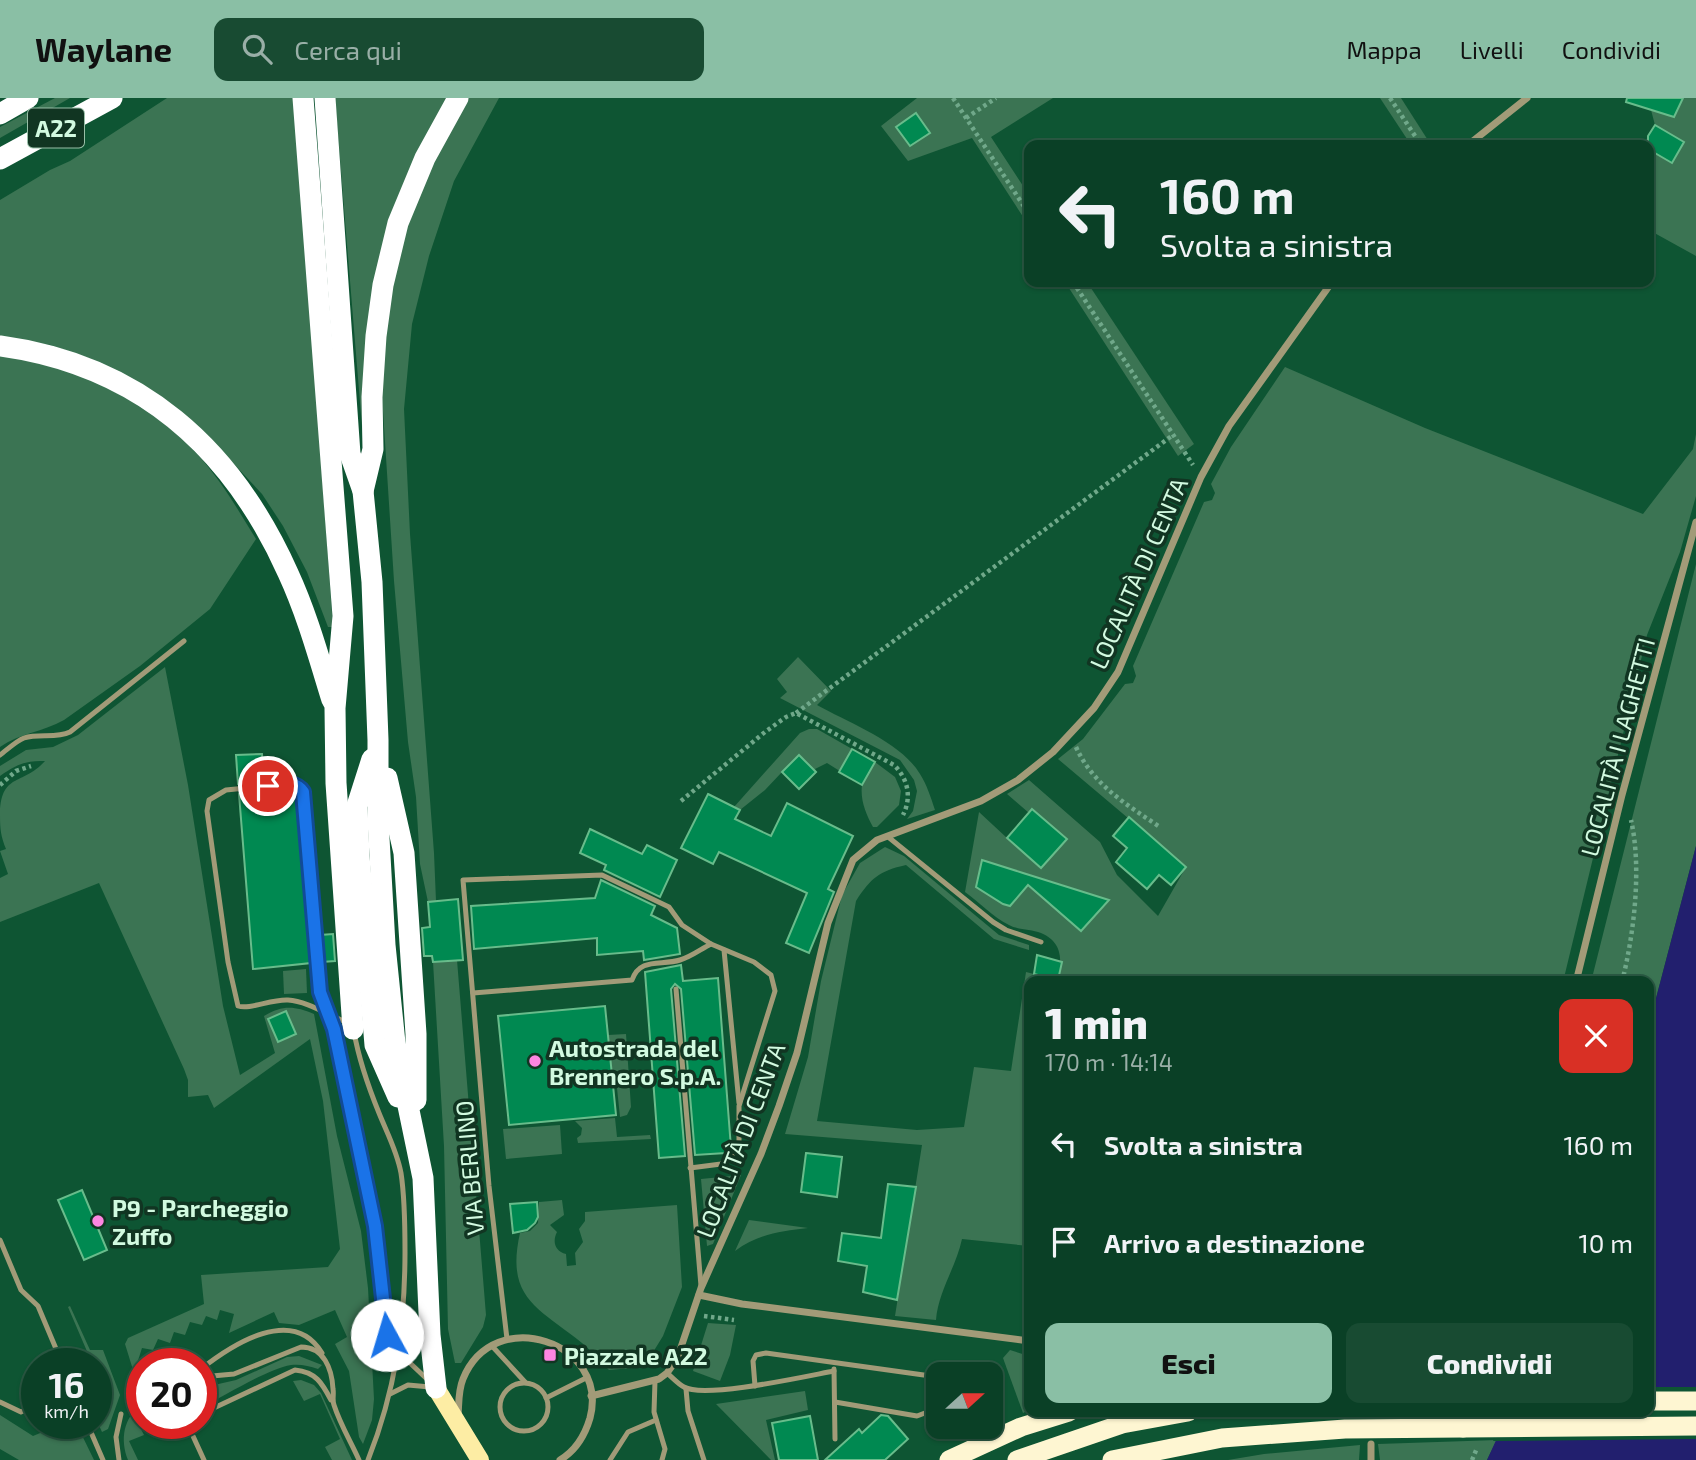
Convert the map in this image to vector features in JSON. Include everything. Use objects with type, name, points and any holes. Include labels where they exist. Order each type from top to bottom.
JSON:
[{"type":"highway","name":"A22","points":[[0,114],[28,98]]},
{"type":"highway","name":"A22","points":[[0,159],[111,98]]},
{"type":"highway","points":[[303,98],[343,616],[335,708],[336,783],[353,1029]]},
{"type":"highway","points":[[325,98],[350,454],[363,491],[372,582],[378,740],[404,853],[416,1034],[416,1137],[423,1178],[430,1335],[436,1388]]},
{"type":"highway","points":[[363,491],[373,449],[372,397],[383,285],[403,212],[425,158],[458,98]]},
{"type":"highway","points":[[0,346],[50,355],[130,388],[190,431],[213,454],[240,488],[263,524],[288,573],[335,708]]},
{"type":"highway","points":[[378,740],[356,806],[374,1045],[416,1137]]},
{"type":"highway","points":[[1654,1401],[1696,1401]]},
{"type":"highway","points":[[949,1460],[1021,1427],[1053,1417]]},
{"type":"highway","points":[[1017,1460],[1122,1424],[1160,1417]]},
{"type":"highway","points":[[1112,1460],[1222,1438],[1345,1429],[1696,1426]]},
{"type":"highway","points":[[1158,1460],[1222,1438]]},
{"type":"main road","points":[[436,1388],[480,1460]]},
{"type":"street","points":[[1474,140],[1527,98]]},
{"type":"street","name":"LOCALITÀ DI CENTA","points":[[591,1396],[655,1381],[667,1373],[677,1359],[700,1292],[779,1106],[797,1053],[828,923],[856,856],[887,836],[981,801],[1035,768],[1094,708],[1118,672],[1201,477],[1229,426],[1328,287]]},
{"type":"street","name":"LOCALITÀ I LAGHETTI","points":[[1577,976],[1622,794],[1696,522]]},
{"type":"street","points":[[700,1292],[742,1304],[1024,1340]]},
{"type":"street","points":[[458,1427],[459,1396],[471,1364],[492,1346],[507,1339],[538,1338],[572,1356],[586,1378],[591,1396],[592,1411],[588,1425],[577,1444],[560,1460]]},
{"type":"street","points":[[1371,1444],[1371,1460]]},
{"type":"lane","points":[[0,755],[23,738],[48,734],[62,736],[70,732],[184,641]]},
{"type":"lane","points":[[368,1460],[390,1394],[398,1353],[405,1288],[405,1228],[400,1172],[392,1142],[360,1062],[353,1029],[349,1024],[328,1015],[297,1002],[265,1002],[242,1008],[236,1001],[207,811],[209,800],[217,793],[288,784],[299,786],[303,792],[320,992],[328,1015],[334,1029],[375,1226],[387,1335],[390,1345],[398,1353],[413,1363],[436,1388]]},
{"type":"lane","points":[[887,836],[993,922],[1006,930],[1041,942]]},
{"type":"lane","name":"VIA BERLINO","points":[[507,1339],[489,1186],[463,880],[602,875],[669,907],[682,925],[711,944]]},
{"type":"lane","points":[[473,993],[632,980],[635,971],[641,966],[682,960],[711,944],[765,969],[774,983],[775,991],[740,1106]]},
{"type":"lane","points":[[691,1168],[721,1164],[736,1151],[739,1141],[740,1106],[724,950]]},
{"type":"lane","points":[[676,989],[700,1292]]},
{"type":"lane","points":[[0,1240],[21,1290],[38,1306],[56,1348]]},
{"type":"lane","points":[[217,1356],[263,1333],[287,1329],[312,1339],[326,1359],[331,1373],[333,1403]]},
{"type":"lane","points":[[492,1346],[526,1382],[538,1387],[546,1398],[547,1413],[539,1426],[524,1431],[510,1426],[501,1414],[501,1399],[510,1387],[526,1382]]},
{"type":"lane","points":[[217,1376],[234,1374],[301,1347],[309,1347],[326,1359]]},
{"type":"lane","points":[[754,1386],[753,1361],[760,1353],[926,1375]]},
{"type":"lane","points":[[834,1362],[835,1439]]},
{"type":"lane","points":[[217,1407],[296,1370],[310,1373],[322,1381],[359,1460]]},
{"type":"lane","points":[[667,1373],[686,1389],[718,1390],[834,1371]]},
{"type":"lane","points":[[546,1398],[586,1378]]},
{"type":"lane","points":[[655,1381],[654,1412],[665,1449],[662,1460]]},
{"type":"lane","points":[[390,1394],[408,1385],[436,1388]]},
{"type":"lane","points":[[686,1389],[688,1411],[704,1460]]},
{"type":"lane","points":[[0,1402],[21,1412]]},
{"type":"lane","points":[[835,1402],[917,1416],[926,1413]]},
{"type":"lane","points":[[119,1460],[116,1437],[121,1414]]},
{"type":"lane","points":[[610,1460],[628,1432],[656,1420]]},
{"type":"lane","points":[[94,1439],[103,1460]]},
{"type":"lane","points":[[194,1439],[204,1460]]},
{"type":"path","points":[[953,98],[1024,206]]},
{"type":"path","points":[[966,118],[996,98]]},
{"type":"path","points":[[1390,98],[1418,140]]},
{"type":"path","points":[[1076,287],[1201,477]]},
{"type":"path","points":[[681,801],[765,732],[796,713],[1173,435]]},
{"type":"path","points":[[796,713],[894,765],[901,773],[908,790],[908,804],[887,836]]},
{"type":"path","points":[[1069,734],[1090,771],[1102,785],[1160,827]]},
{"type":"path","points":[[0,785],[16,771],[31,766]]},
{"type":"path","points":[[1622,794],[1629,809],[1635,835],[1634,920],[1623,976]]},
{"type":"green space","points":[[55,98],[70,98],[0,138],[0,127]]},
{"type":"green space","points":[[167,98],[295,98],[333,627],[328,627],[307,572],[283,526],[262,494],[205,433],[91,359],[51,345],[0,337],[0,200],[70,161]]},
{"type":"green space","points":[[335,98],[447,98],[414,160],[363,439]]},
{"type":"green space","points":[[464,98],[499,98],[454,181],[429,256],[412,324],[404,409],[410,534],[434,853],[436,901],[428,902],[420,864],[416,797],[408,742],[381,380],[386,325],[402,234],[426,168]]},
{"type":"green space","points":[[917,98],[1053,98],[991,137],[1024,187],[1024,218],[972,138],[908,161],[881,126]]},
{"type":"green space","points":[[1380,98],[1401,98],[1428,140],[1408,140]]},
{"type":"green space","points":[[1667,98],[1696,98],[1696,256],[1654,233],[1654,140],[1646,140],[1655,125],[1651,110],[1660,113]]},
{"type":"green space","points":[[1068,287],[1090,287],[1194,444],[1178,456]]},
{"type":"green space","points":[[0,355],[56,368],[88,379],[161,421],[187,443],[206,465],[256,539],[210,609],[140,666],[64,720],[0,747]]},
{"type":"green space","points":[[1285,367],[1425,428],[1643,514],[1693,449],[1696,434],[1696,496],[1680,552],[1647,635],[1564,976],[1059,976],[1059,953],[1054,941],[1037,932],[1009,925],[965,892],[979,812],[1007,838],[1029,813],[1007,794],[1029,780],[1100,842],[1117,875],[1158,916],[1186,867],[1058,759],[1083,739],[1125,684],[1133,683],[1136,676],[1133,666],[1204,502],[1212,500],[1215,493],[1211,484],[1231,447]]},
{"type":"green space","points":[[1696,564],[1696,846],[1654,1006],[1654,976],[1593,976]]},
{"type":"green space","points":[[798,657],[831,691],[817,705],[873,734],[900,752],[920,774],[935,810],[907,819],[913,811],[917,791],[914,780],[900,760],[780,698],[787,692],[777,679]]},
{"type":"green space","points":[[165,667],[188,785],[223,1006],[240,1075],[275,1053],[264,1016],[289,1008],[314,1014],[337,1136],[361,1231],[368,1288],[374,1399],[372,1420],[363,1444],[359,1437],[349,1371],[335,1344],[347,1337],[335,1310],[299,1325],[279,1323],[274,1312],[229,1333],[234,1314],[220,1310],[217,1320],[206,1316],[202,1325],[190,1322],[185,1335],[174,1332],[170,1343],[158,1339],[154,1348],[126,1348],[128,1338],[204,1304],[201,1275],[328,1267],[340,1249],[323,1101],[310,1039],[214,1108],[208,1095],[188,1097],[188,1080],[184,1069],[99,883],[0,922],[0,878],[8,874],[0,851],[6,849],[1,829],[1,802],[8,786],[37,769],[45,761],[21,764],[0,776],[0,766],[26,750],[53,747],[78,735]]},
{"type":"green space","points":[[817,729],[875,762],[895,777],[901,791],[899,805],[877,827],[873,827],[866,812],[862,785],[827,763],[815,769],[817,772],[799,789],[782,772],[740,810],[734,807],[800,733]]},
{"type":"green space","points":[[885,847],[904,856],[999,935],[1029,945],[1029,950],[994,939],[906,865],[876,877],[856,901],[817,1121],[917,1130],[964,1127],[974,1067],[1011,1071],[1024,985],[1024,1245],[962,1239],[940,1299],[936,1320],[895,1316],[922,1145],[785,1134],[808,1057],[821,981],[842,895],[860,863]]},
{"type":"green space","points":[[457,960],[486,1315],[483,1327],[461,1363],[455,1363],[448,1329],[444,1146],[433,962]]},
{"type":"green space","points":[[306,969],[307,993],[284,994],[283,971]]},
{"type":"green space","points":[[1026,972],[1042,976],[1025,976]]},
{"type":"green space","points":[[626,1034],[631,1107],[627,1115],[620,1117],[617,1088],[613,1088],[608,1035]]},
{"type":"green space","points":[[615,1118],[617,1137],[650,1135],[651,1139],[578,1143],[577,1138],[581,1135],[582,1128],[575,1121]]},
{"type":"green space","points":[[560,1125],[562,1154],[506,1159],[503,1129]]},
{"type":"green space","points":[[741,1175],[713,1244],[707,1246],[701,1179]]},
{"type":"green space","points":[[562,1200],[564,1215],[550,1225],[557,1232],[556,1246],[566,1254],[567,1266],[576,1265],[575,1253],[583,1242],[579,1229],[585,1221],[585,1212],[677,1205],[682,1287],[663,1336],[647,1362],[632,1368],[609,1370],[586,1346],[529,1300],[522,1288],[517,1273],[520,1233],[530,1231],[538,1223],[539,1202]]},
{"type":"green space","points":[[749,1220],[808,1228],[761,1237],[735,1251]]},
{"type":"green space","points":[[70,1306],[89,1348],[86,1348],[68,1307]]},
{"type":"green space","points":[[708,1323],[736,1325],[730,1355],[720,1381],[693,1371]]},
{"type":"green space","points":[[1010,1350],[1024,1354],[1023,1413],[1003,1358]]},
{"type":"green space","points":[[299,1356],[322,1365],[318,1369],[298,1365],[281,1368],[217,1399],[217,1384],[236,1380],[287,1357]]},
{"type":"green space","points":[[112,1374],[120,1395],[112,1418]]},
{"type":"green space","points":[[301,1380],[314,1385],[321,1393],[352,1460],[332,1460],[325,1447],[340,1439],[320,1394],[304,1401],[293,1381]]},
{"type":"green space","points":[[805,1391],[808,1410],[766,1420],[775,1460],[771,1460],[716,1404]]},
{"type":"green space","points":[[0,1415],[21,1428],[21,1439],[84,1439],[94,1460],[19,1460],[0,1449]]},
{"type":"green space","points":[[126,1426],[126,1439],[134,1439],[129,1441],[138,1460],[128,1460],[124,1445]]},
{"type":"green space","points":[[1497,1440],[1487,1460],[1380,1460],[1378,1444]]},
{"type":"green space","points":[[1360,1445],[1359,1460],[1228,1460],[1264,1454]]},
{"type":"shaded area","points":[[1696,846],[1696,1460],[1487,1460],[1507,1417],[1654,1417],[1654,1006]]},
{"type":"pier","points":[[1654,1387],[1696,1387],[1696,1439],[1493,1441],[1503,1417],[1654,1417]]},
{"type":"building","points":[[1627,98],[1683,98],[1674,117],[1626,102]]},
{"type":"building","points":[[916,113],[930,133],[910,146],[896,127]]},
{"type":"building","points":[[1655,125],[1684,142],[1672,163],[1654,152],[1654,140],[1648,140]]},
{"type":"building","points":[[852,749],[875,762],[862,785],[839,772]]},
{"type":"building","points":[[262,754],[264,781],[238,784],[236,755]]},
{"type":"building","points":[[799,755],[816,772],[799,789],[782,772]]},
{"type":"building","points":[[292,790],[297,793],[311,963],[253,969],[239,794]]},
{"type":"building","points":[[708,794],[740,810],[735,819],[771,836],[787,803],[853,836],[828,889],[834,892],[809,953],[786,943],[807,893],[719,852],[713,864],[681,848]]},
{"type":"building","points":[[1032,809],[1067,839],[1041,868],[1007,838]]},
{"type":"building","points":[[1129,817],[1186,867],[1171,885],[1159,875],[1147,889],[1116,862],[1127,848],[1113,836]]},
{"type":"building","points":[[590,829],[642,854],[647,845],[677,860],[660,897],[604,870],[606,865],[580,853]]},
{"type":"building","points":[[982,860],[1109,900],[1081,931],[1028,885],[1010,906],[976,887]]},
{"type":"building","points":[[601,880],[655,906],[651,915],[677,928],[680,954],[644,960],[643,951],[597,955],[597,938],[474,949],[471,906],[595,898]]},
{"type":"building","points":[[458,899],[463,960],[433,962],[432,956],[424,956],[422,928],[430,927],[428,902]]},
{"type":"building","points":[[333,934],[335,961],[322,962],[320,935]]},
{"type":"building","points":[[1037,955],[1062,962],[1059,976],[1034,974]]},
{"type":"building","points":[[681,965],[683,981],[718,978],[731,1148],[726,1153],[695,1155],[681,989],[675,984],[671,989],[685,1156],[659,1158],[645,972]]},
{"type":"building","points":[[605,1006],[616,1115],[509,1125],[498,1016]]},
{"type":"building","points":[[286,1011],[296,1034],[278,1042],[268,1019]]},
{"type":"building","points":[[806,1153],[842,1157],[837,1197],[801,1192]]},
{"type":"building","points":[[888,1184],[916,1187],[897,1300],[863,1292],[867,1266],[838,1261],[842,1233],[881,1238]]},
{"type":"building","points":[[82,1190],[107,1250],[84,1260],[58,1200]]},
{"type":"building","points":[[537,1202],[538,1217],[535,1223],[527,1230],[513,1233],[510,1204]]},
{"type":"building","points":[[881,1415],[888,1416],[908,1439],[885,1460],[825,1460],[859,1429],[862,1433]]},
{"type":"building","points":[[810,1416],[818,1460],[779,1460],[772,1423]]},
{"type":"tunnel","points":[[1371,1417],[1371,1426]]},
{"type":"place","name":"Autostrada del Brennero S.p.A.","points":[[535,1061]]},
{"type":"place","name":"P9 - Parcheggio Zuffo","points":[[98,1221]]},
{"type":"place","name":"Piazzale A22","points":[[550,1355]]},
{"type":"route","points":[[268,786],[294,784],[303,792],[320,992],[334,1029],[375,1226],[387,1335]]}]
